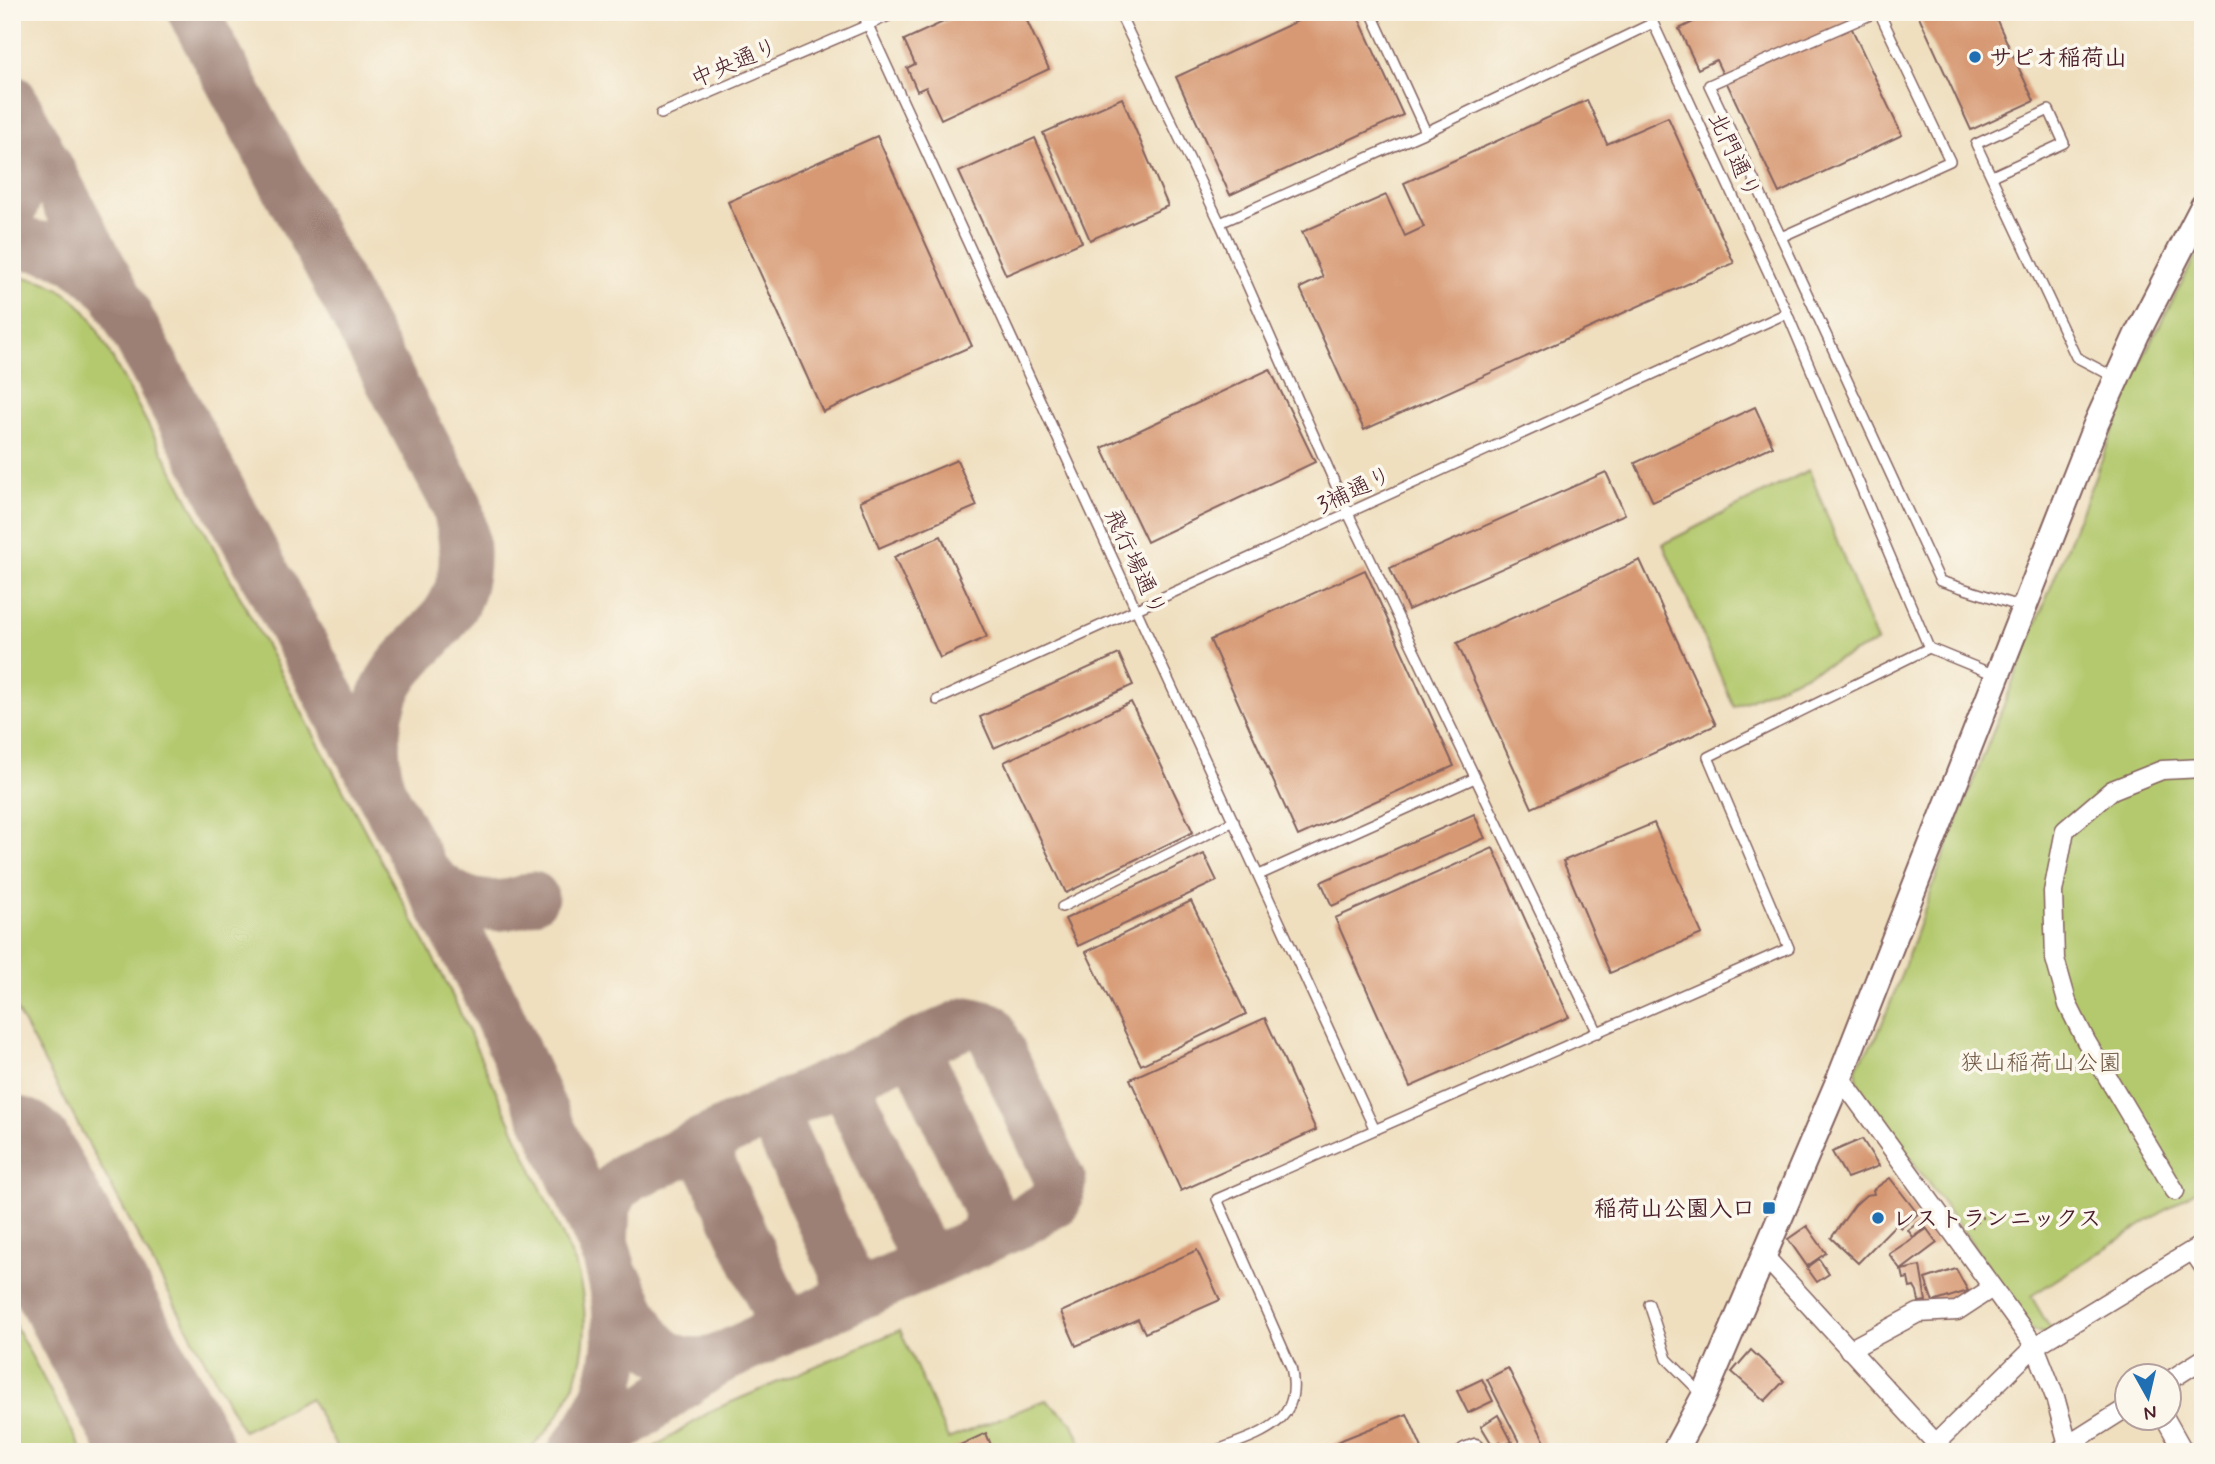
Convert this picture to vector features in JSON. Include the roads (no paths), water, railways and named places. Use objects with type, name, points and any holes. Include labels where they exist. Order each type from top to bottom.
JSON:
[{"type":"street","points":[[1674,1452],[1704,1396],[1766,1258],[1840,1077],[2022,607],[2116,378],[2203,206]]},
{"type":"street","points":[[2175,1191],[2086,1041],[2068,1005],[2055,959],[2053,892],[2065,830],[2112,790],[2162,770],[2203,768]]},
{"type":"street","points":[[1840,1077],[2035,1346],[2055,1397],[2065,1449],[2114,1416]]},
{"type":"street","points":[[1766,1258],[1940,1447],[2035,1346],[2198,1248],[2203,1266]]},
{"type":"street","points":[[1850,1350],[1908,1317],[1957,1311],[1992,1287]]},
{"type":"street","points":[[2184,1371],[2203,1359]]},
{"type":"street","points":[[2173,1432],[2185,1452]]},
{"type":"street","points":[[1465,1452],[1475,1448],[1479,1452]]},
{"type":"lane","name":"飛行場通り","points":[[862,12],[1374,1128]]},
{"type":"lane","name":"中央通り","points":[[661,114],[898,12]]},
{"type":"lane","points":[[1119,12],[1220,223],[1348,513],[1598,1033]]},
{"type":"lane","points":[[1371,12],[1426,132]]},
{"type":"lane","name":"北門通り","points":[[1648,12],[1787,313],[1929,648]]},
{"type":"lane","points":[[1781,237],[1950,162],[1878,12],[1709,85],[1940,581],[2022,607]]},
{"type":"lane","points":[[1220,223],[1426,132],[1653,23]]},
{"type":"lane","points":[[1992,176],[2064,143],[2049,110],[1976,144],[2076,357],[2116,378]]},
{"type":"lane","name":"3補通り","points":[[937,701],[1787,313]]},
{"type":"lane","points":[[1212,1452],[1273,1427],[1284,1415],[1293,1396],[1295,1383],[1291,1367],[1217,1199],[1789,948],[1708,757],[1929,648],[1995,675]]},
{"type":"lane","points":[[1259,875],[1475,778]]},
{"type":"lane","points":[[1062,907],[1234,821]]},
{"type":"lane","points":[[1648,1304],[1667,1359],[1704,1396]]},
{"type":"place","name":"サピオ稲荷山","points":[[1975,57]]},
{"type":"place","name":"稲荷山公園入口","points":[[1769,1208]]},
{"type":"place","name":"レストランニックス","points":[[1878,1218]]},
{"type":"park label","name":"狭山稲荷山公園","points":[[2041,1062]]}]
